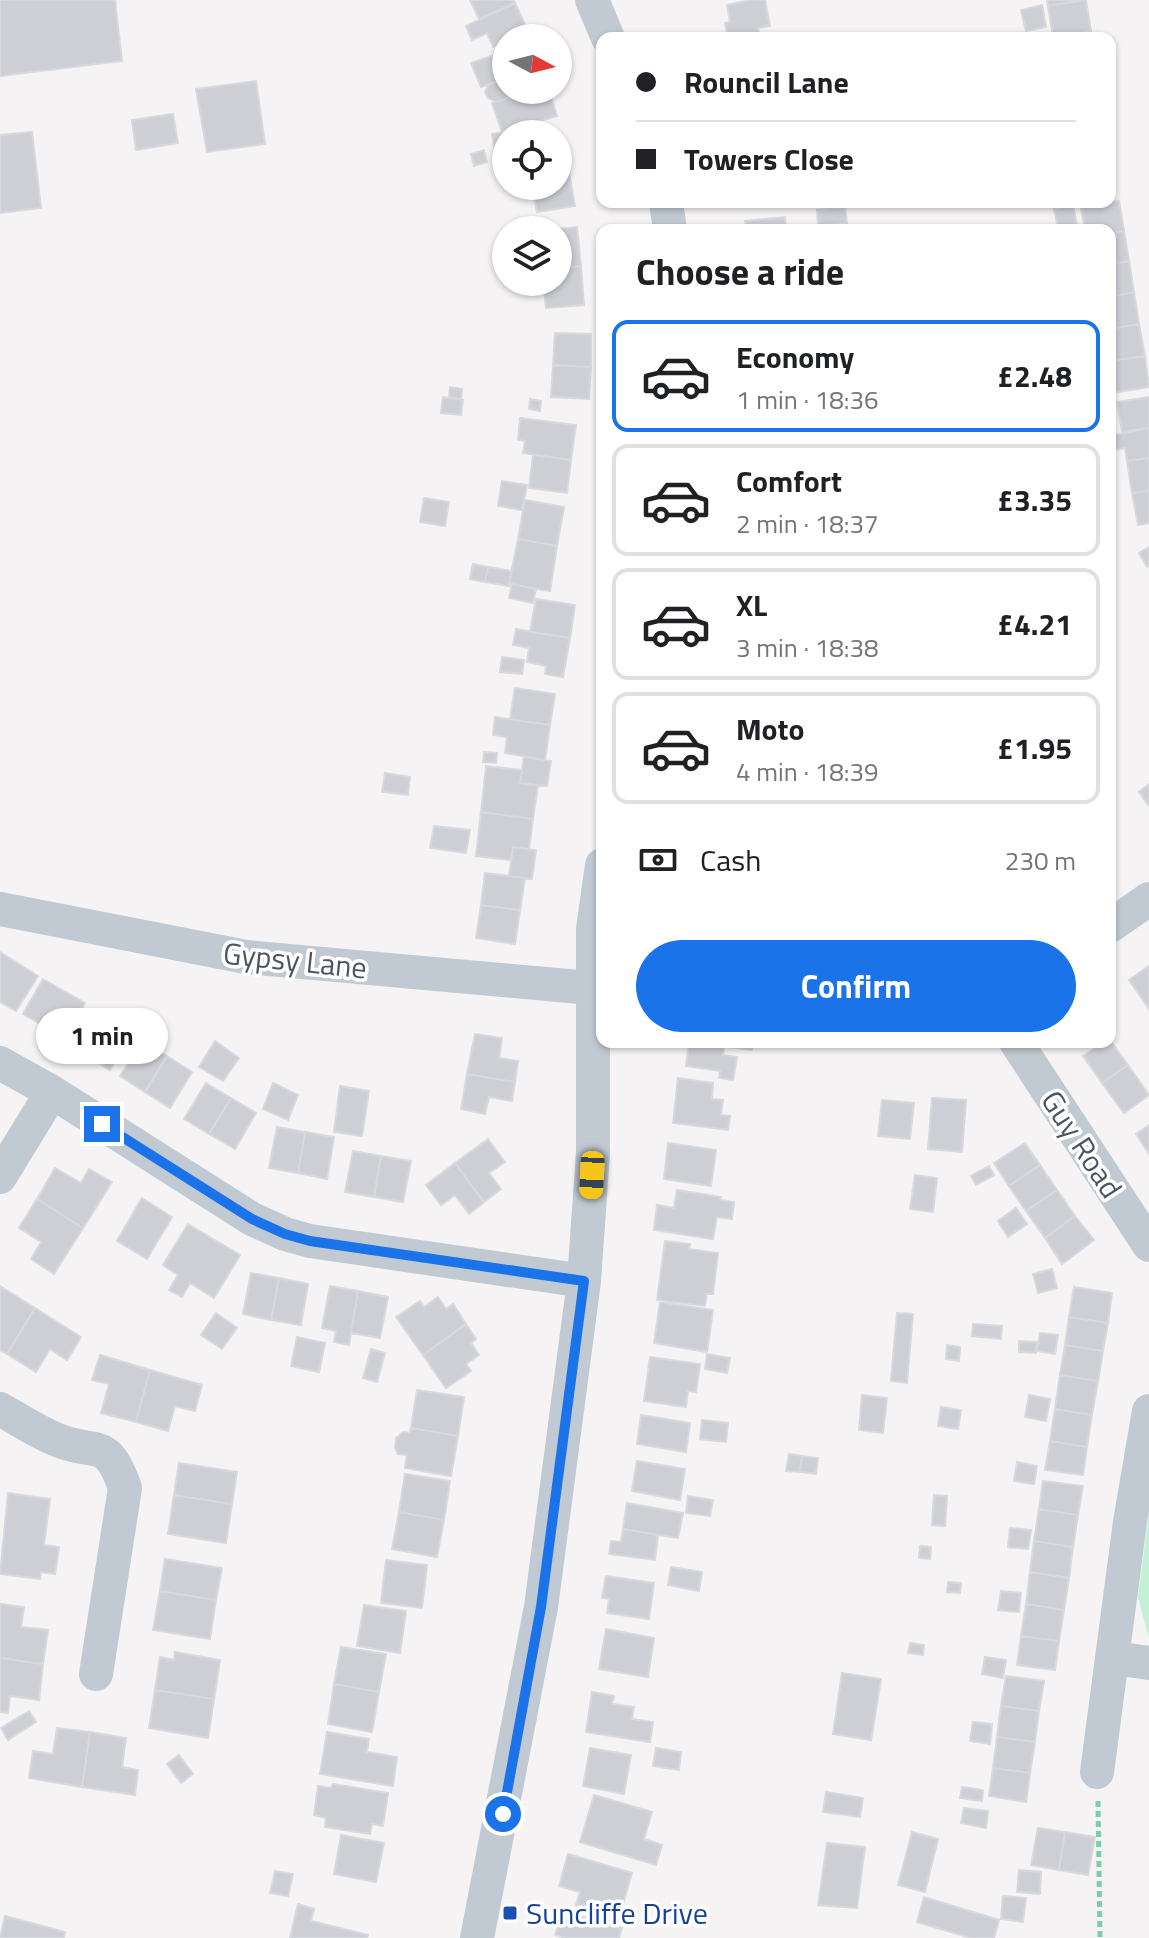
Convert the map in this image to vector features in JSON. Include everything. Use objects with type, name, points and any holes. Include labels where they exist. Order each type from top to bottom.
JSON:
[{"type":"street","points":[[592,0],[605,32]]},
{"type":"street","points":[[1116,922],[1149,899]]},
{"type":"street","points":[[596,908],[593,929],[596,974]]},
{"type":"street","name":"Gypsy Lane","points":[[0,909],[246,957],[596,989]]},
{"type":"street","points":[[477,1938],[541,1607],[584,1281],[593,1153],[596,1030]]},
{"type":"street","name":"Guy Road","points":[[1020,1048],[1149,1245]]},
{"type":"street","points":[[0,1063],[52,1092],[252,1219],[285,1234],[310,1241],[584,1281]]},
{"type":"street","points":[[0,1177],[52,1092]]},
{"type":"street","points":[[0,1409],[58,1440],[102,1449],[117,1465],[125,1488],[96,1674]]},
{"type":"street","points":[[1097,1772],[1130,1522],[1149,1411]]},
{"type":"street","points":[[1114,1658],[1149,1663]]},
{"type":"path","points":[[1097,1772],[1100,1938]]},
{"type":"green space","points":[[1149,1513],[1149,1638],[1138,1597]]},
{"type":"building","points":[[0,0],[115,0],[122,61],[0,76]]},
{"type":"building","points":[[470,0],[513,0],[515,3],[479,19]]},
{"type":"building","points":[[765,0],[770,26],[758,28],[759,32],[727,32],[725,23],[730,22],[727,5]]},
{"type":"building","points":[[1047,0],[1082,0],[1048,6]]},
{"type":"building","points":[[1086,0],[1091,31],[1052,32],[1048,6]]},
{"type":"building","points":[[515,3],[525,24],[492,24],[492,45],[487,33],[472,40],[466,26]]},
{"type":"building","points":[[1042,5],[1046,27],[1026,31],[1021,10]]},
{"type":"building","points":[[492,56],[492,83],[481,87],[471,63]]},
{"type":"building","points":[[256,81],[265,144],[207,152],[196,89]]},
{"type":"building","points":[[492,83],[492,100],[485,92]]},
{"type":"building","points":[[492,104],[553,104],[557,116],[543,120],[498,120]]},
{"type":"building","points":[[173,114],[178,143],[136,150],[132,120]]},
{"type":"building","points":[[32,132],[41,208],[0,213],[0,135]]},
{"type":"building","points":[[484,150],[487,162],[474,166],[471,154]]},
{"type":"building","points":[[572,189],[575,206],[537,212],[535,200],[572,200]]},
{"type":"building","points":[[1119,201],[1124,231],[1116,232],[1116,224],[1084,224],[1081,208],[1116,208],[1116,202]]},
{"type":"building","points":[[845,208],[847,223],[818,224],[817,210]]},
{"type":"building","points":[[1074,208],[1077,224],[1057,224],[1054,209]]},
{"type":"building","points":[[785,217],[786,224],[745,224],[745,221]]},
{"type":"building","points":[[577,227],[581,266],[572,267],[572,228]]},
{"type":"building","points":[[1124,231],[1129,261],[1116,263],[1116,232]]},
{"type":"building","points":[[1129,261],[1134,292],[1116,296],[1116,263]]},
{"type":"building","points":[[581,266],[584,305],[546,308],[545,296],[572,296],[572,267]]},
{"type":"building","points":[[1134,292],[1139,324],[1116,328],[1116,296]]},
{"type":"building","points":[[1139,324],[1145,356],[1116,360],[1116,328]]},
{"type":"building","points":[[555,333],[591,334],[591,367],[553,365]]},
{"type":"building","points":[[1145,356],[1149,387],[1116,392],[1116,360]]},
{"type":"building","points":[[553,365],[591,367],[589,399],[551,397]]},
{"type":"building","points":[[450,387],[462,389],[461,399],[449,397]]},
{"type":"building","points":[[443,397],[463,400],[461,415],[441,413]]},
{"type":"building","points":[[1149,397],[1149,428],[1122,432],[1117,402]]},
{"type":"building","points":[[530,399],[541,401],[540,411],[529,409]]},
{"type":"building","points":[[520,418],[576,425],[571,460],[523,453],[525,441],[518,440]]},
{"type":"building","points":[[1149,428],[1149,458],[1127,461],[1125,448],[1116,450],[1116,435]]},
{"type":"building","points":[[533,455],[571,460],[567,493],[529,488]]},
{"type":"building","points":[[1149,458],[1149,491],[1132,493],[1127,461]]},
{"type":"building","points":[[502,481],[527,485],[522,510],[498,506]]},
{"type":"building","points":[[1149,491],[1149,523],[1138,525],[1132,493]]},
{"type":"building","points":[[424,498],[449,502],[445,526],[420,522]]},
{"type":"building","points":[[525,500],[564,507],[557,546],[518,539]]},
{"type":"building","points":[[518,539],[557,546],[550,591],[509,584]]},
{"type":"building","points":[[1149,547],[1149,566],[1147,567],[1139,553]]},
{"type":"building","points":[[473,564],[488,567],[485,582],[470,579]]},
{"type":"building","points":[[488,567],[511,571],[509,586],[485,582]]},
{"type":"building","points":[[512,584],[536,589],[533,603],[509,598]]},
{"type":"building","points":[[536,599],[575,605],[570,638],[530,632]]},
{"type":"building","points":[[516,629],[570,638],[563,677],[545,674],[546,666],[527,662],[529,648],[513,645]]},
{"type":"building","points":[[502,657],[524,660],[522,674],[500,672]]},
{"type":"building","points":[[515,688],[555,694],[550,725],[510,719]]},
{"type":"building","points":[[495,717],[550,725],[545,760],[505,753],[507,737],[493,735]]},
{"type":"building","points":[[484,752],[497,753],[496,763],[483,762]]},
{"type":"building","points":[[524,757],[551,761],[547,786],[520,783]]},
{"type":"building","points":[[486,766],[522,770],[520,783],[538,785],[533,819],[481,812]]},
{"type":"building","points":[[385,773],[410,777],[408,795],[382,792]]},
{"type":"building","points":[[1149,784],[1149,806],[1139,792]]},
{"type":"building","points":[[481,812],[533,819],[529,849],[513,847],[511,860],[476,856]]},
{"type":"building","points":[[434,826],[470,830],[466,853],[430,848]]},
{"type":"building","points":[[513,847],[536,850],[532,879],[509,876]]},
{"type":"building","points":[[485,873],[525,878],[520,910],[481,905]]},
{"type":"building","points":[[481,905],[520,910],[515,944],[476,938]]},
{"type":"building","points":[[0,952],[38,976],[16,1011],[0,1002]]},
{"type":"building","points":[[1149,966],[1149,1009],[1129,980]]},
{"type":"building","points":[[43,979],[85,1003],[65,1038],[23,1014]]},
{"type":"building","points":[[89,1011],[130,1037],[110,1070],[69,1045]]},
{"type":"building","points":[[475,1034],[502,1038],[499,1058],[518,1061],[515,1082],[467,1074]]},
{"type":"building","points":[[143,1041],[167,1056],[145,1092],[120,1076]]},
{"type":"building","points":[[215,1041],[239,1058],[223,1081],[199,1067]]},
{"type":"building","points":[[688,1048],[724,1048],[723,1055],[737,1057],[733,1080],[719,1078],[720,1071],[686,1066]]},
{"type":"building","points":[[1095,1048],[1116,1048],[1128,1065],[1102,1083],[1083,1056]]},
{"type":"building","points":[[167,1056],[192,1072],[170,1108],[145,1092]]},
{"type":"building","points":[[1128,1065],[1149,1095],[1124,1113],[1102,1083]]},
{"type":"building","points":[[467,1074],[515,1082],[512,1101],[489,1097],[485,1114],[461,1109]]},
{"type":"building","points":[[678,1078],[713,1083],[712,1099],[723,1100],[721,1115],[730,1116],[728,1130],[673,1123]]},
{"type":"building","points":[[206,1083],[231,1098],[209,1134],[184,1119]]},
{"type":"building","points":[[273,1083],[298,1095],[288,1120],[263,1109]]},
{"type":"building","points":[[340,1086],[369,1091],[362,1136],[334,1132]]},
{"type":"building","points":[[231,1098],[256,1113],[235,1149],[209,1134]]},
{"type":"building","points":[[932,1098],[966,1100],[962,1152],[928,1149]]},
{"type":"building","points":[[882,1100],[914,1103],[910,1139],[878,1136]]},
{"type":"building","points":[[1149,1125],[1149,1154],[1136,1134]]},
{"type":"building","points":[[277,1127],[305,1132],[298,1173],[269,1168]]},
{"type":"building","points":[[305,1132],[334,1137],[327,1179],[298,1173]]},
{"type":"building","points":[[488,1139],[505,1162],[489,1173],[501,1189],[484,1202],[455,1163]]},
{"type":"building","points":[[668,1143],[716,1150],[711,1186],[664,1179]]},
{"type":"building","points":[[1025,1143],[1040,1165],[1009,1186],[994,1163]]},
{"type":"building","points":[[353,1151],[381,1156],[374,1197],[345,1192]]},
{"type":"building","points":[[381,1156],[411,1161],[403,1202],[374,1197]]},
{"type":"building","points":[[455,1163],[484,1202],[469,1214],[455,1195],[441,1205],[426,1185]]},
{"type":"building","points":[[1040,1165],[1057,1190],[1026,1211],[1009,1186]]},
{"type":"building","points":[[989,1166],[994,1175],[976,1185],[971,1176]]},
{"type":"building","points":[[55,1168],[81,1183],[89,1169],[112,1182],[83,1228],[37,1199]]},
{"type":"building","points":[[915,1175],[937,1178],[933,1212],[910,1209]]},
{"type":"building","points":[[677,1190],[734,1202],[732,1219],[717,1217],[713,1239],[654,1230],[657,1205],[674,1208]]},
{"type":"building","points":[[1057,1190],[1075,1216],[1045,1238],[1026,1211]]},
{"type":"building","points":[[142,1198],[172,1217],[147,1259],[117,1241]]},
{"type":"building","points":[[37,1199],[83,1228],[54,1274],[31,1259],[41,1242],[19,1228]]},
{"type":"building","points":[[1016,1208],[1027,1224],[1008,1237],[998,1221]]},
{"type":"building","points":[[1075,1216],[1094,1240],[1062,1264],[1045,1238]]},
{"type":"building","points":[[188,1224],[240,1255],[214,1298],[190,1283],[182,1297],[169,1290],[178,1275],[163,1265]]},
{"type":"building","points":[[665,1241],[690,1244],[689,1249],[718,1253],[713,1294],[707,1294],[705,1306],[657,1300]]},
{"type":"building","points":[[1052,1269],[1057,1288],[1038,1293],[1033,1274]]},
{"type":"building","points":[[251,1273],[279,1278],[271,1320],[243,1314]]},
{"type":"building","points":[[279,1278],[308,1284],[301,1325],[271,1320]]},
{"type":"building","points":[[0,1286],[35,1308],[7,1354],[0,1350]]},
{"type":"building","points":[[330,1286],[358,1291],[349,1345],[334,1342],[336,1331],[322,1328]]},
{"type":"building","points":[[1074,1287],[1112,1293],[1108,1323],[1069,1317]]},
{"type":"building","points":[[358,1291],[388,1297],[380,1338],[351,1333]]},
{"type":"building","points":[[438,1297],[446,1309],[453,1304],[466,1324],[423,1355],[396,1317],[420,1301],[424,1307]]},
{"type":"building","points":[[660,1302],[713,1310],[707,1352],[654,1343]]},
{"type":"building","points":[[35,1308],[81,1337],[67,1360],[50,1349],[36,1372],[7,1354]]},
{"type":"building","points":[[216,1313],[237,1328],[222,1349],[201,1335]]},
{"type":"building","points":[[897,1313],[913,1314],[907,1383],[891,1381]]},
{"type":"building","points":[[1069,1317],[1108,1323],[1103,1351],[1065,1345]]},
{"type":"building","points":[[466,1324],[476,1339],[471,1343],[479,1355],[466,1364],[471,1371],[446,1388],[423,1355]]},
{"type":"building","points":[[973,1324],[1002,1326],[1001,1339],[972,1336]]},
{"type":"building","points":[[1040,1333],[1058,1335],[1055,1354],[1037,1351]]},
{"type":"building","points":[[297,1337],[325,1343],[319,1372],[291,1366]]},
{"type":"building","points":[[1019,1341],[1037,1342],[1036,1353],[1019,1352]]},
{"type":"building","points":[[947,1345],[960,1347],[959,1361],[946,1359]]},
{"type":"building","points":[[1065,1345],[1103,1351],[1098,1381],[1060,1375]]},
{"type":"building","points":[[371,1349],[385,1353],[377,1382],[363,1378]]},
{"type":"building","points":[[707,1354],[730,1358],[727,1373],[705,1369]]},
{"type":"building","points":[[100,1355],[150,1370],[136,1422],[101,1413],[109,1384],[92,1380]]},
{"type":"building","points":[[650,1357],[700,1364],[696,1392],[688,1391],[686,1407],[644,1401]]},
{"type":"building","points":[[150,1370],[202,1385],[195,1411],[175,1406],[168,1431],[136,1422]]},
{"type":"building","points":[[1060,1375],[1098,1381],[1092,1415],[1055,1409]]},
{"type":"building","points":[[417,1390],[464,1397],[458,1436],[411,1428]]},
{"type":"building","points":[[862,1395],[887,1398],[883,1433],[859,1430]]},
{"type":"building","points":[[1029,1395],[1050,1399],[1046,1421],[1025,1417]]},
{"type":"building","points":[[941,1407],[961,1410],[958,1429],[938,1426]]},
{"type":"building","points":[[1055,1409],[1092,1415],[1087,1447],[1050,1441]]},
{"type":"building","points":[[641,1415],[690,1423],[686,1452],[637,1444]]},
{"type":"building","points":[[702,1420],[728,1423],[726,1442],[700,1439]]},
{"type":"building","points":[[411,1428],[458,1436],[451,1476],[405,1468],[407,1455],[398,1454],[396,1438],[403,1432],[410,1433]]},
{"type":"building","points":[[1050,1441],[1087,1447],[1083,1475],[1045,1470]]},
{"type":"building","points":[[789,1454],[802,1456],[800,1472],[786,1471]]},
{"type":"building","points":[[802,1456],[818,1458],[816,1474],[800,1472]]},
{"type":"building","points":[[637,1461],[685,1469],[680,1500],[632,1491]]},
{"type":"building","points":[[1017,1462],[1037,1466],[1034,1484],[1014,1481]]},
{"type":"building","points":[[179,1463],[237,1472],[232,1504],[174,1495]]},
{"type":"building","points":[[405,1474],[450,1481],[444,1520],[399,1512]]},
{"type":"building","points":[[1043,1481],[1083,1486],[1078,1515],[1039,1509]]},
{"type":"building","points":[[8,1493],[50,1499],[44,1545],[59,1547],[55,1574],[41,1572],[40,1579],[0,1574]]},
{"type":"building","points":[[174,1495],[232,1504],[226,1543],[168,1534]]},
{"type":"building","points":[[934,1495],[947,1496],[945,1526],[932,1525]]},
{"type":"building","points":[[688,1496],[713,1500],[710,1516],[686,1513]]},
{"type":"building","points":[[627,1503],[683,1513],[678,1538],[623,1529]]},
{"type":"building","points":[[1039,1509],[1078,1515],[1073,1547],[1034,1541]]},
{"type":"building","points":[[399,1512],[444,1520],[437,1557],[392,1549]]},
{"type":"building","points":[[1010,1528],[1031,1530],[1028,1549],[1008,1547]]},
{"type":"building","points":[[623,1529],[658,1535],[655,1560],[609,1554],[611,1541],[621,1542]]},
{"type":"building","points":[[1034,1541],[1073,1547],[1069,1578],[1030,1572]]},
{"type":"building","points":[[920,1546],[931,1547],[930,1559],[919,1558]]},
{"type":"building","points":[[165,1559],[222,1568],[216,1600],[160,1591]]},
{"type":"building","points":[[386,1560],[427,1565],[422,1608],[381,1603]]},
{"type":"building","points":[[671,1567],[702,1572],[699,1591],[668,1585]]},
{"type":"building","points":[[1030,1572],[1069,1578],[1064,1610],[1026,1604]]},
{"type":"building","points":[[606,1576],[654,1583],[649,1619],[607,1613],[609,1599],[602,1598]]},
{"type":"building","points":[[948,1582],[961,1583],[960,1593],[947,1592]]},
{"type":"building","points":[[160,1591],[216,1600],[210,1639],[153,1630]]},
{"type":"building","points":[[1001,1591],[1021,1593],[1019,1612],[998,1610]]},
{"type":"building","points":[[0,1604],[24,1607],[21,1627],[48,1630],[43,1664],[0,1658]]},
{"type":"building","points":[[1026,1604],[1064,1610],[1059,1641],[1021,1636]]},
{"type":"building","points":[[364,1605],[406,1611],[400,1653],[357,1646]]},
{"type":"building","points":[[606,1629],[654,1638],[648,1677],[599,1669]]},
{"type":"building","points":[[1021,1636],[1059,1641],[1055,1670],[1017,1665]]},
{"type":"building","points":[[910,1643],[924,1645],[923,1655],[908,1653]]},
{"type":"building","points":[[341,1647],[386,1654],[379,1692],[334,1684]]},
{"type":"building","points":[[175,1652],[220,1660],[214,1699],[155,1690],[160,1657],[174,1660]]},
{"type":"building","points":[[985,1657],[1006,1660],[1003,1678],[982,1674]]},
{"type":"building","points":[[0,1658],[43,1664],[39,1700],[10,1696],[8,1713],[0,1712]]},
{"type":"building","points":[[842,1673],[881,1679],[871,1740],[833,1734]]},
{"type":"building","points":[[1006,1676],[1044,1681],[1039,1711],[1001,1706]]},
{"type":"building","points":[[334,1684],[379,1692],[372,1732],[328,1724]]},
{"type":"building","points":[[155,1690],[214,1699],[208,1738],[149,1728]]},
{"type":"building","points":[[592,1692],[614,1696],[612,1704],[634,1707],[632,1719],[653,1722],[650,1742],[586,1732]]},
{"type":"building","points":[[1001,1706],[1039,1711],[1035,1742],[997,1737]]},
{"type":"building","points":[[29,1711],[36,1722],[8,1740],[1,1728]]},
{"type":"building","points":[[973,1722],[992,1724],[990,1744],[970,1741]]},
{"type":"building","points":[[57,1728],[90,1732],[82,1787],[29,1778],[33,1751],[53,1754]]},
{"type":"building","points":[[90,1732],[126,1738],[122,1767],[138,1770],[135,1795],[82,1787]]},
{"type":"building","points":[[327,1732],[369,1739],[367,1752],[397,1757],[393,1786],[320,1774]]},
{"type":"building","points":[[997,1737],[1035,1742],[1030,1773],[993,1768]]},
{"type":"building","points":[[590,1748],[631,1755],[624,1794],[583,1786]]},
{"type":"building","points":[[656,1748],[681,1752],[679,1770],[653,1766]]},
{"type":"building","points":[[179,1755],[193,1774],[181,1783],[167,1764]]},
{"type":"building","points":[[993,1768],[1030,1773],[1026,1802],[989,1796]]},
{"type":"building","points":[[333,1784],[388,1793],[383,1826],[372,1824],[370,1834],[325,1827],[326,1818],[314,1815],[318,1786],[331,1788]]},
{"type":"building","points":[[962,1787],[983,1790],[982,1801],[960,1798]]},
{"type":"building","points":[[826,1792],[863,1798],[860,1817],[823,1812]]},
{"type":"building","points":[[594,1795],[652,1812],[644,1839],[662,1845],[656,1865],[580,1842]]},
{"type":"building","points":[[964,1808],[988,1811],[986,1828],[961,1823]]},
{"type":"building","points":[[1038,1828],[1065,1832],[1059,1870],[1031,1865]]},
{"type":"building","points":[[912,1832],[938,1839],[925,1892],[898,1885]]},
{"type":"building","points":[[1065,1832],[1095,1837],[1088,1875],[1059,1870]]},
{"type":"building","points":[[341,1835],[384,1843],[376,1882],[334,1874]]},
{"type":"building","points":[[827,1843],[865,1847],[857,1908],[818,1905]]},
{"type":"building","points":[[568,1854],[632,1873],[619,1918],[576,1905],[580,1892],[559,1886]]},
{"type":"building","points":[[1019,1870],[1041,1872],[1040,1894],[1017,1892]]},
{"type":"building","points":[[275,1871],[293,1874],[288,1896],[270,1893]]},
{"type":"building","points":[[1003,1896],[1026,1898],[1023,1922],[1001,1919]]},
{"type":"building","points":[[924,1897],[999,1920],[994,1938],[971,1938],[917,1922]]},
{"type":"building","points":[[298,1904],[314,1909],[311,1921],[368,1935],[367,1938],[290,1938]]},
{"type":"building","points":[[562,1911],[622,1928],[619,1938],[566,1938],[555,1935]]},
{"type":"building","points":[[5,1916],[65,1932],[64,1938],[0,1938]]},
{"type":"place","name":"Suncliffe Drive","points":[[510,1913]]},
{"type":"route","points":[[102,1124],[252,1219],[285,1234],[310,1241],[584,1281],[541,1607],[503,1814]]}]
